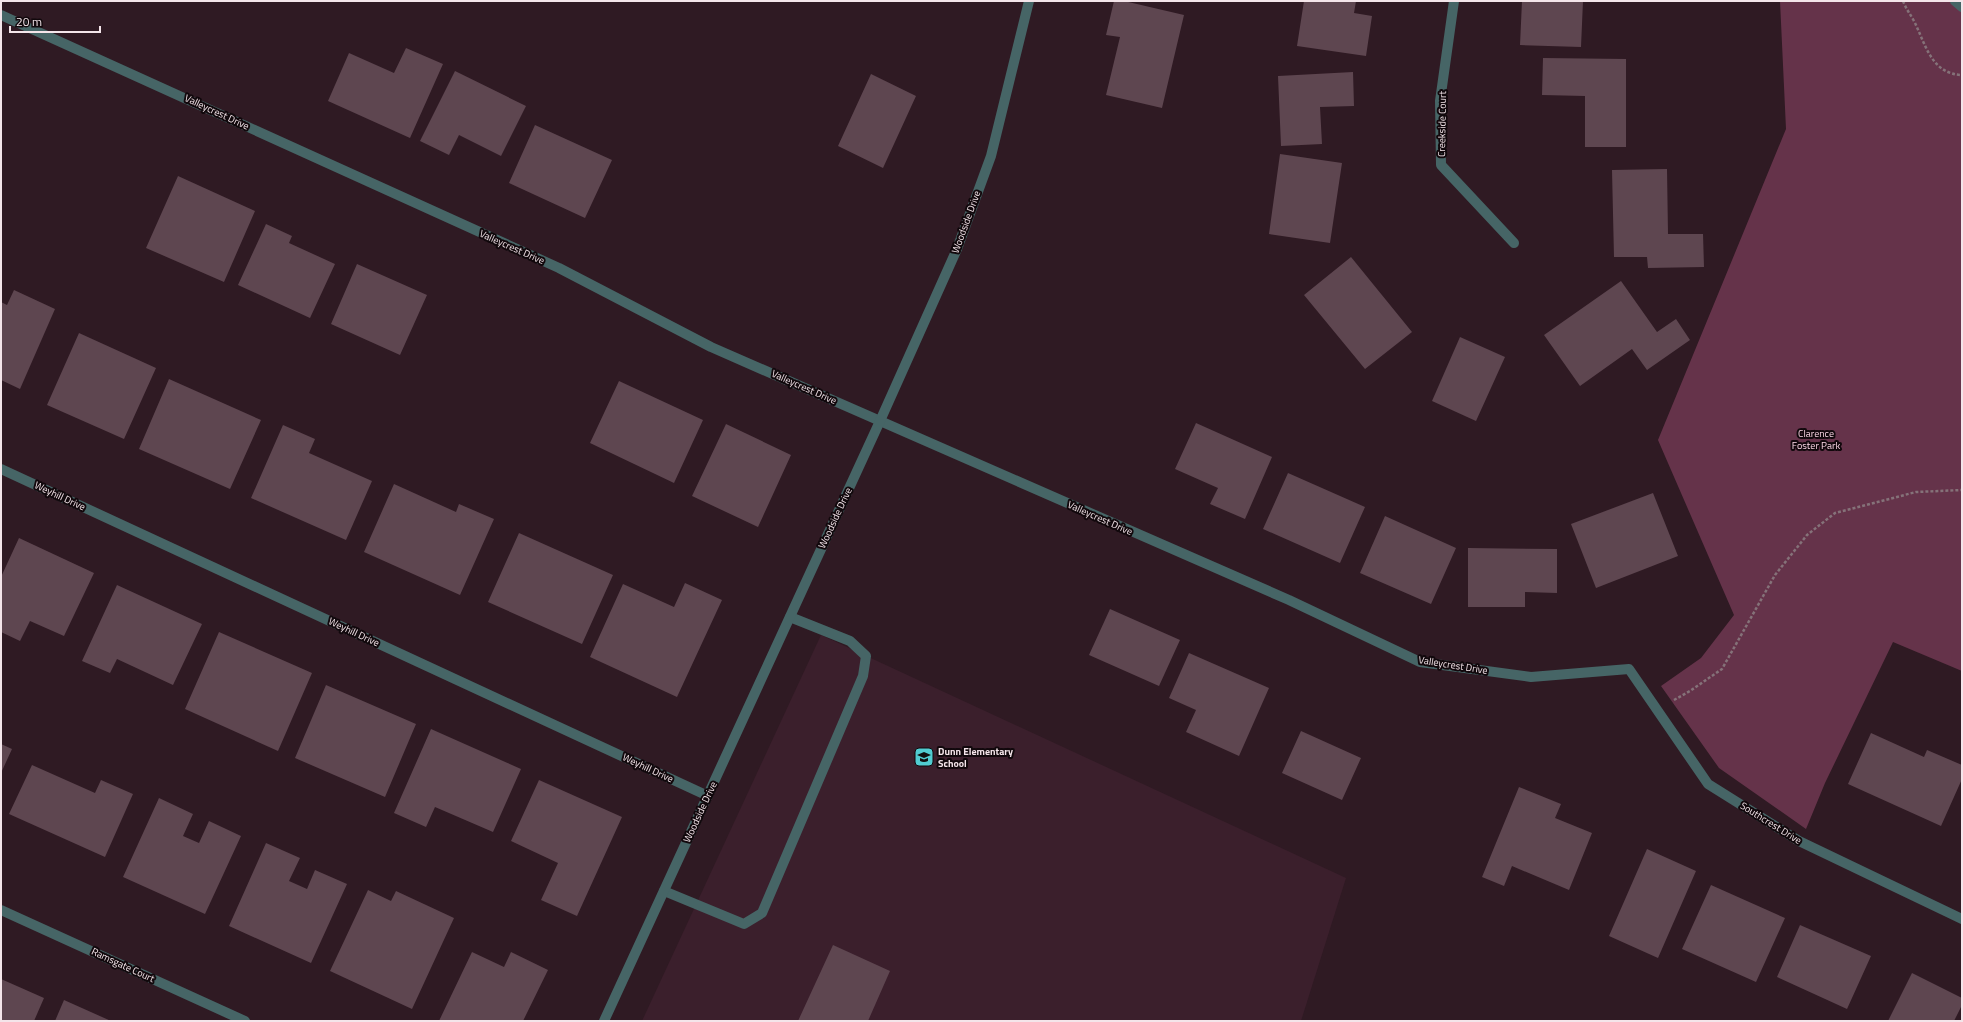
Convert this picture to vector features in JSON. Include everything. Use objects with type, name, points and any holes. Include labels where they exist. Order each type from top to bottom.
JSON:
[{"type":"street","name":"Woodside Drive","points":[[604,1021],[880,421],[957,249],[991,156],[1029,1]]},
{"type":"street","name":"Creekside Court","points":[[1454,1],[1440,101],[1441,165],[1514,243]]},
{"type":"street","points":[[1955,1],[1962,7]]},
{"type":"street","name":"Valleycrest Drive","points":[[1,14],[559,268],[711,346],[1289,600],[1420,662],[1531,677],[1629,669]]},
{"type":"street","name":"Weyhill Drive","points":[[1,469],[708,796]]},
{"type":"street","points":[[664,891],[744,924],[762,913],[863,676],[866,656],[850,641],[790,617]]},
{"type":"street","name":"Southcrest Drive","points":[[1629,669],[1708,784],[1799,841],[1962,919]]},
{"type":"street","name":"Ramsgate Court","points":[[1,910],[245,1021]]},
{"type":"path","points":[[1902,1],[1912,15],[1930,58],[1937,66],[1946,72],[1962,75]]},
{"type":"path","points":[[1672,701],[1690,691],[1722,669],[1775,575],[1807,536],[1835,513],[1916,492],[1962,490]]},
{"type":"shaded area","name":"Dunn Elementary School","points":[[821,635],[1346,878],[1301,1021],[642,1021]]},
{"type":"green space","name":"Clarence Foster Park","points":[[1780,1],[1962,1],[1962,671],[1893,642],[1825,783],[1806,829],[1719,768],[1661,686],[1701,658],[1734,615],[1658,440],[1786,129]]},
{"type":"building","points":[[1114,1],[1124,1],[1184,15],[1162,108],[1106,95],[1120,37],[1106,35]]},
{"type":"building","points":[[1304,1],[1356,1],[1354,13],[1372,16],[1366,56],[1297,46]]},
{"type":"building","points":[[1522,1],[1583,1],[1581,47],[1520,45]]},
{"type":"building","points":[[406,48],[443,64],[410,138],[328,101],[349,53],[394,73]]},
{"type":"building","points":[[1543,58],[1626,59],[1626,147],[1585,147],[1585,96],[1542,95]]},
{"type":"building","points":[[455,71],[526,106],[501,156],[459,135],[449,155],[420,141]]},
{"type":"building","points":[[1353,72],[1354,106],[1320,107],[1322,144],[1281,146],[1278,76]]},
{"type":"building","points":[[871,74],[916,96],[883,168],[838,146]]},
{"type":"building","points":[[535,125],[612,160],[585,218],[509,183]]},
{"type":"building","points":[[1280,154],[1342,163],[1330,243],[1269,234]]},
{"type":"building","points":[[1667,169],[1668,234],[1703,234],[1704,267],[1648,268],[1647,257],[1614,257],[1612,170]]},
{"type":"building","points":[[178,176],[255,211],[224,282],[146,248]]},
{"type":"building","points":[[266,224],[292,236],[289,243],[335,264],[310,318],[238,285]]},
{"type":"building","points":[[1351,257],[1412,332],[1365,369],[1304,295]]},
{"type":"building","points":[[357,264],[427,295],[400,355],[331,324]]},
{"type":"building","points":[[1621,281],[1657,332],[1676,319],[1690,340],[1647,370],[1632,349],[1580,386],[1544,335]]},
{"type":"building","points":[[14,290],[55,309],[20,389],[1,380],[1,302],[7,305]]},
{"type":"building","points":[[79,333],[156,368],[124,439],[47,405]]},
{"type":"building","points":[[1460,337],[1505,357],[1476,421],[1432,401]]},
{"type":"building","points":[[169,379],[261,420],[230,489],[139,449]]},
{"type":"building","points":[[619,381],[703,420],[674,483],[590,443]]},
{"type":"building","points":[[1196,423],[1272,457],[1245,519],[1210,504],[1218,488],[1175,469]]},
{"type":"building","points":[[726,424],[791,455],[758,527],[692,496]]},
{"type":"building","points":[[283,425],[315,439],[309,453],[372,481],[346,540],[251,498]]},
{"type":"building","points":[[1288,473],[1365,507],[1340,563],[1263,529]]},
{"type":"building","points":[[394,484],[456,512],[459,504],[494,519],[460,595],[364,552]]},
{"type":"building","points":[[1653,493],[1678,556],[1596,588],[1571,524]]},
{"type":"building","points":[[1385,516],[1456,548],[1431,604],[1360,573]]},
{"type":"building","points":[[519,533],[613,575],[582,644],[488,602]]},
{"type":"building","points":[[19,538],[94,573],[64,636],[30,621],[20,641],[1,632],[1,577]]},
{"type":"building","points":[[1468,548],[1557,549],[1557,593],[1525,592],[1525,607],[1468,607]]},
{"type":"building","points":[[685,583],[722,600],[677,697],[590,657],[623,584],[674,607]]},
{"type":"building","points":[[117,585],[202,624],[173,685],[117,659],[110,673],[82,661]]},
{"type":"building","points":[[1110,609],[1180,640],[1159,686],[1089,655]]},
{"type":"building","points":[[219,632],[312,673],[278,751],[185,709]]},
{"type":"building","points":[[1189,653],[1269,688],[1239,756],[1186,732],[1196,710],[1169,698]]},
{"type":"building","points":[[326,685],[416,724],[385,797],[295,758]]},
{"type":"building","points":[[431,729],[521,769],[493,832],[435,807],[426,827],[394,813]]},
{"type":"building","points":[[1301,731],[1361,758],[1342,800],[1282,773]]},
{"type":"building","points":[[1871,733],[1924,757],[1927,750],[1962,765],[1962,779],[1941,826],[1848,784]]},
{"type":"building","points":[[1,744],[12,749],[1,773]]},
{"type":"building","points":[[32,765],[95,793],[101,780],[133,794],[105,857],[9,814]]},
{"type":"building","points":[[539,780],[622,817],[577,916],[541,900],[558,863],[511,841]]},
{"type":"building","points":[[1519,787],[1561,804],[1555,818],[1592,833],[1569,890],[1512,866],[1504,886],[1482,877]]},
{"type":"building","points":[[159,798],[193,814],[183,836],[199,843],[209,821],[241,836],[205,914],[123,877]]},
{"type":"building","points":[[266,843],[300,858],[289,881],[307,889],[315,870],[347,884],[311,963],[229,926]]},
{"type":"building","points":[[1647,849],[1696,871],[1658,958],[1609,936]]},
{"type":"building","points":[[1711,885],[1785,918],[1756,982],[1682,949]]},
{"type":"building","points":[[368,890],[391,901],[396,891],[454,918],[412,1009],[330,971]]},
{"type":"building","points":[[1800,925],[1871,956],[1847,1009],[1777,977]]},
{"type":"building","points":[[833,945],[890,971],[868,1021],[798,1021]]},
{"type":"building","points":[[472,952],[504,967],[511,952],[548,970],[523,1021],[439,1021]]},
{"type":"building","points":[[1912,973],[1962,998],[1962,1005],[1954,1021],[1888,1021]]},
{"type":"building","points":[[1,979],[44,998],[34,1021],[1,1021]]},
{"type":"building","points":[[64,1000],[111,1021],[55,1021]]},
{"type":"place","name":"Dunn Elementary School","points":[[924,757]]}]
